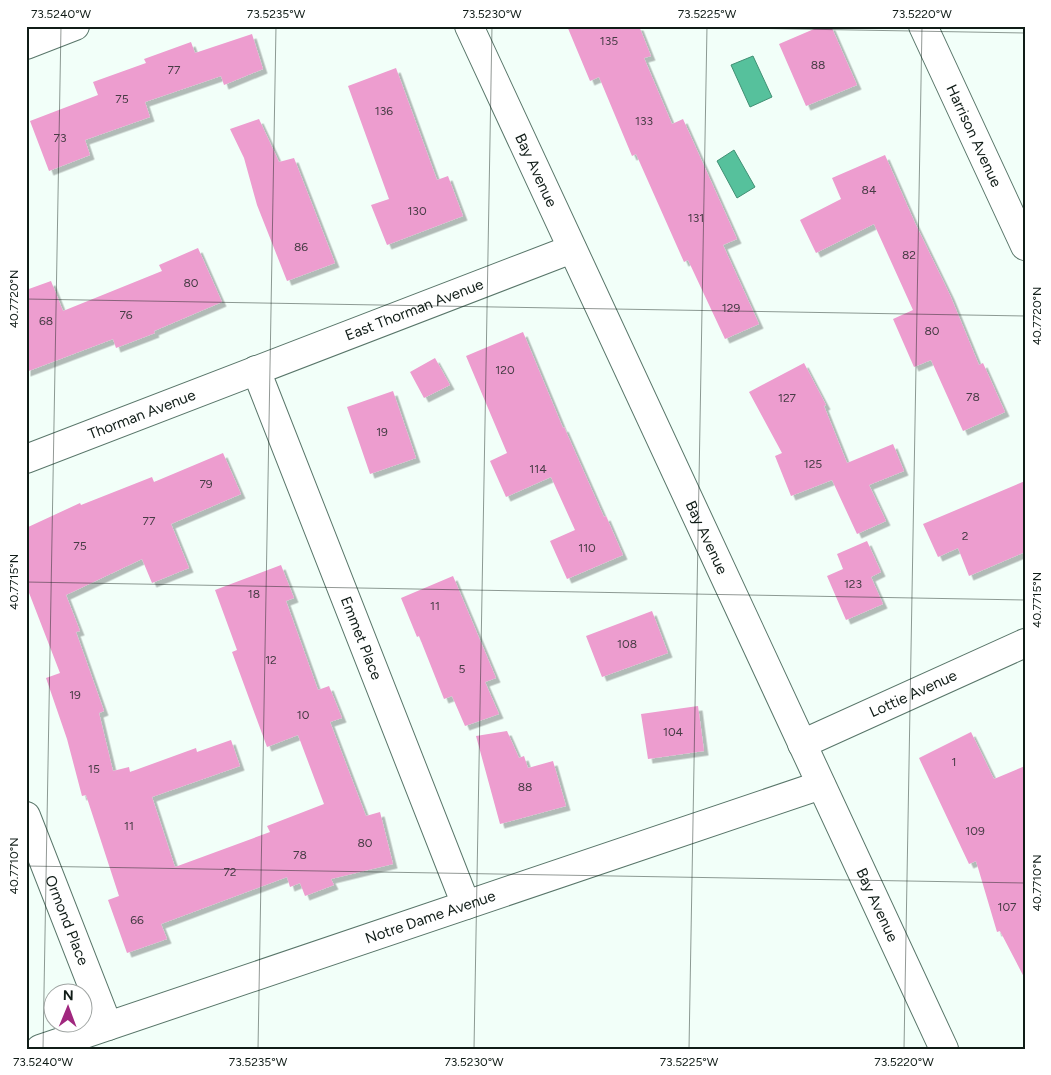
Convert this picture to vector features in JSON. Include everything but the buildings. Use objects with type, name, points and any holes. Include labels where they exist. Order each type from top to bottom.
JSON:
[{"type":"street","points":[[26,45],[75,26]]},
{"type":"street","name":"Bay Avenue","points":[[469,26],[944,1049]]},
{"type":"street","name":"Harrison Avenue","points":[[923,26],[1025,246]]},
{"type":"street","name":"East Thorman Avenue","points":[[256,370],[572,249]]},
{"type":"street","name":"Thorman Avenue","points":[[26,459],[256,370]]},
{"type":"street","name":"Emmet Place","points":[[256,370],[466,905]]},
{"type":"street","name":"Lottie Avenue","points":[[802,744],[1025,643]]},
{"type":"street","name":"Notre Dame Avenue","points":[[40,1049],[821,785]]},
{"type":"street","name":"Ormond Place","points":[[26,816],[108,1026]]},
{"type":"shaded area","points":[[753,56],[772,97],[750,107],[731,65]]},
{"type":"shaded area","points":[[734,150],[755,187],[737,198],[717,161]]}]
